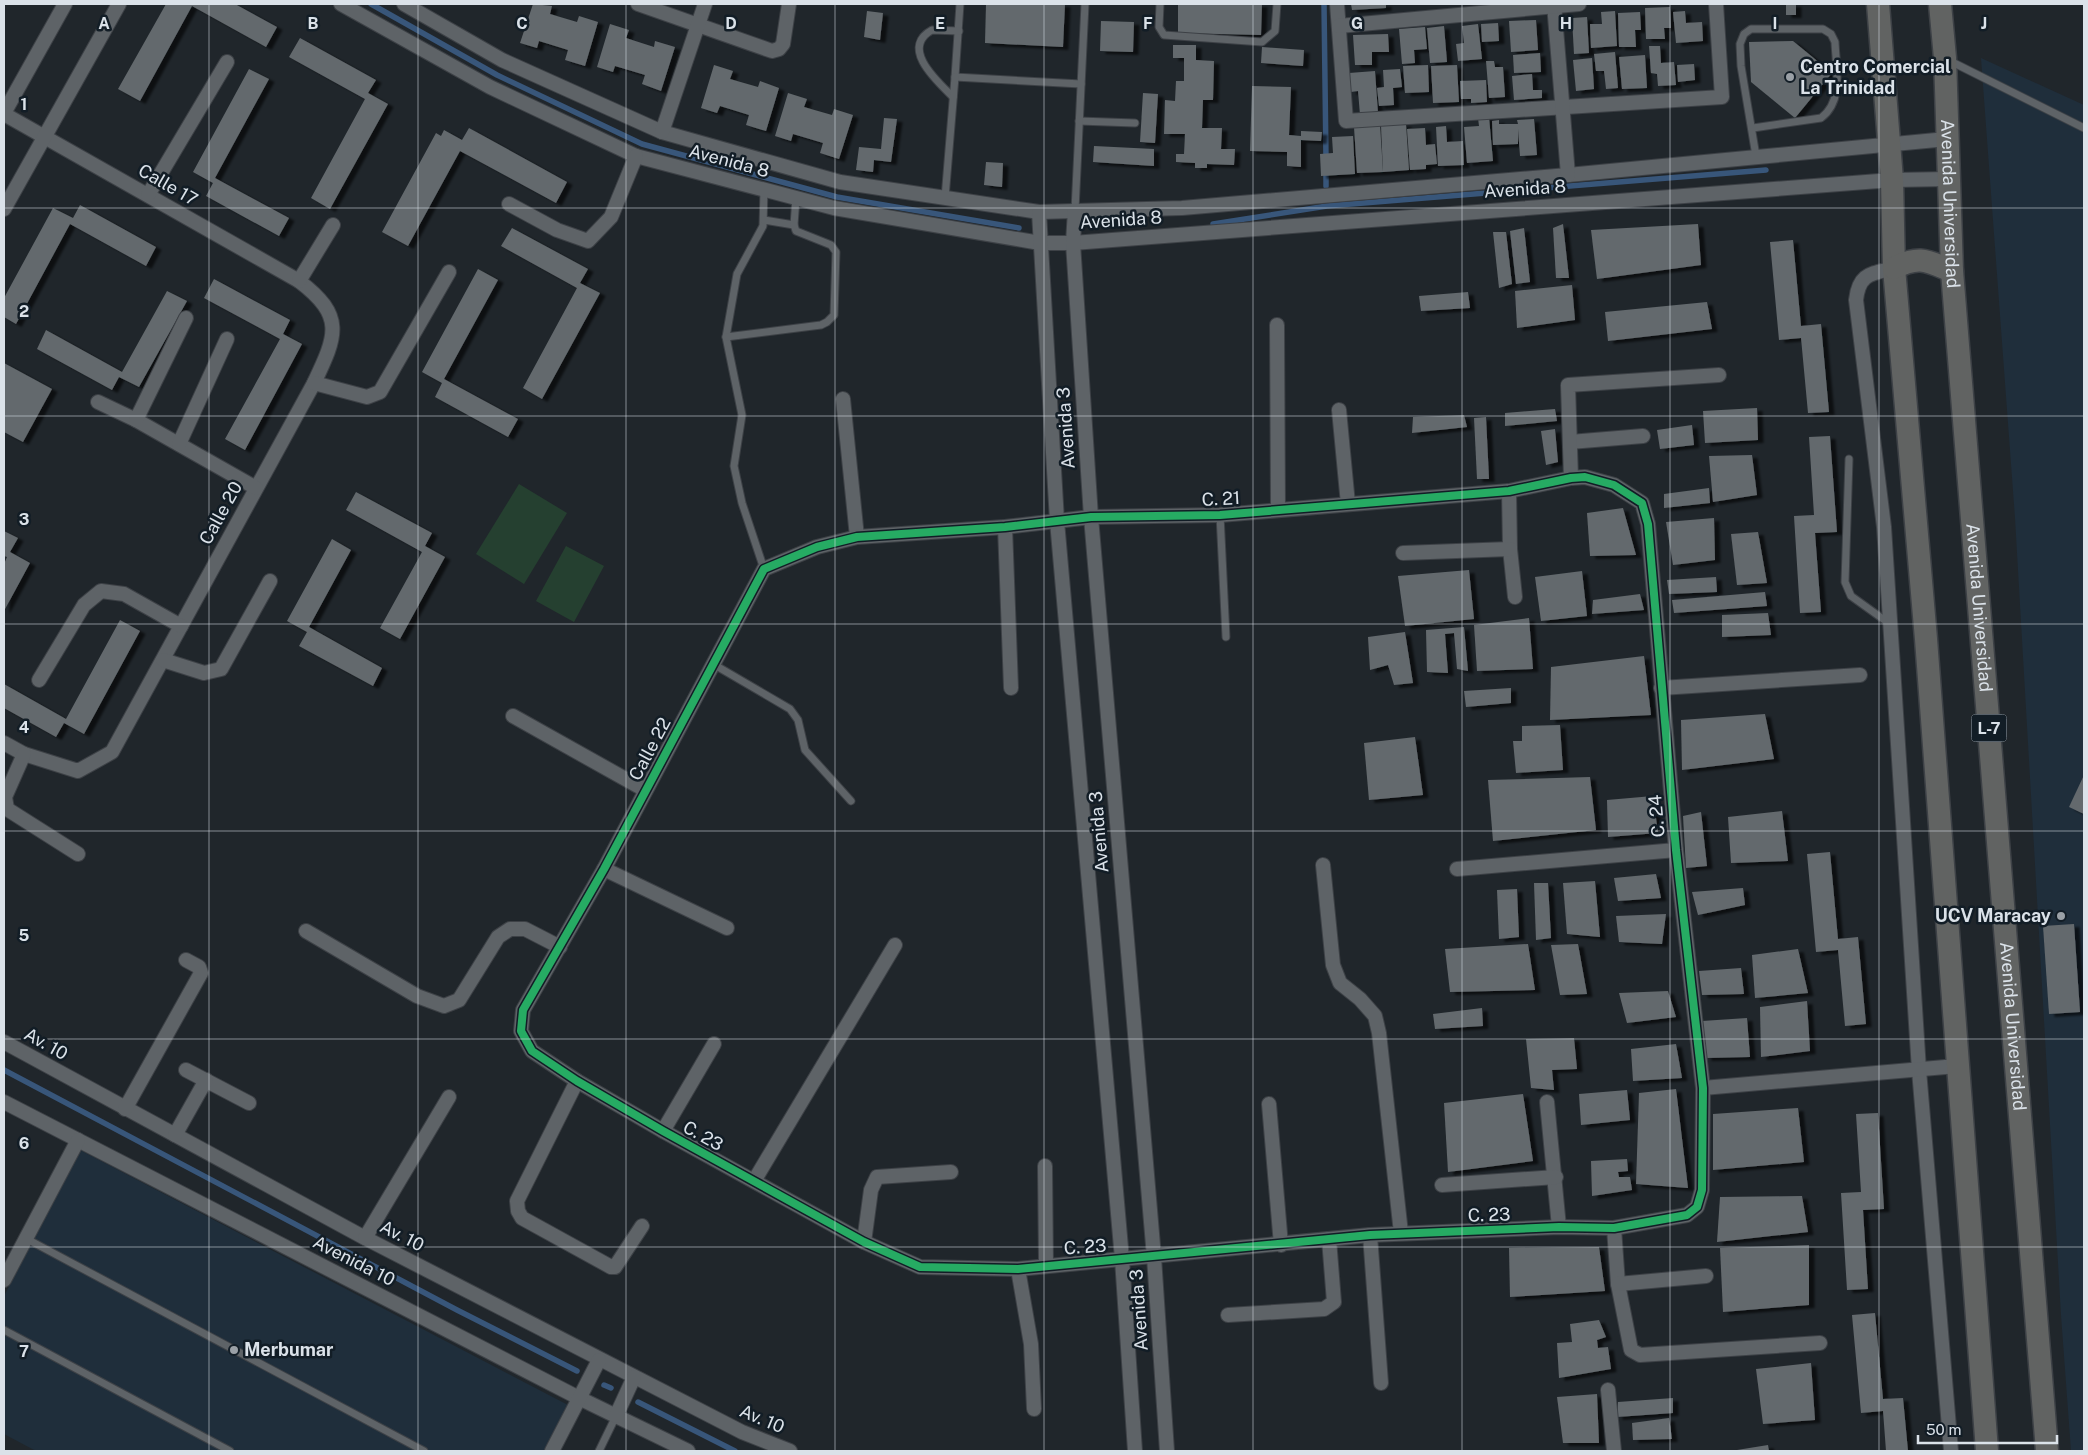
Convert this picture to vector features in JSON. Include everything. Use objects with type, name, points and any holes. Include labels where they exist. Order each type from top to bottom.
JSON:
[{"type":"main road","points":[[1878,4],[1892,180],[1894,268],[1926,639],[1987,1451]]},
{"type":"main road","name":"Avenida Universidad","points":[[1940,4],[1945,58],[1952,271],[2047,1451]]},
{"type":"main road","points":[[1894,268],[1907,261],[1921,259],[1952,271]]},
{"type":"street","points":[[4,114],[65,4]]},
{"type":"street","points":[[4,209],[119,4]]},
{"type":"street","name":"Avenida 8","points":[[341,4],[490,88],[636,156],[834,208],[1040,243],[1073,243],[1892,180],[1949,179]]},
{"type":"street","name":"Avenida 8","points":[[404,4],[502,60],[662,132],[840,182],[1039,212],[1182,208],[1568,175],[1889,143],[1947,139]]},
{"type":"street","points":[[638,4],[772,51],[779,49],[783,44],[789,4]]},
{"type":"street","points":[[662,132],[705,4]]},
{"type":"street","points":[[1337,4],[1346,121],[1722,97],[1716,4]]},
{"type":"street","points":[[1339,26],[1579,4]]},
{"type":"street","points":[[1554,5],[1568,175]]},
{"type":"street","points":[[148,195],[227,62]]},
{"type":"street","name":"Calle 17","points":[[4,114],[299,281],[312,291]]},
{"type":"street","points":[[509,204],[557,230],[588,241],[611,216],[636,156]]},
{"type":"street","name":"Avenida 3","points":[[1075,210],[1073,243],[1091,517],[1154,1256],[1167,1451]]},
{"type":"street","name":"Avenida 3","points":[[1039,212],[1057,521],[1122,1259],[1135,1451]]},
{"type":"street","points":[[299,281],[333,225]]},
{"type":"street","points":[[1894,268],[1867,275],[1858,286],[1856,300],[1884,527],[1919,1070],[1951,1451]]},
{"type":"street","points":[[314,383],[367,397],[380,392],[449,272]]},
{"type":"street","name":"Calle 20","points":[[24,754],[78,771],[112,752],[314,383],[330,350],[333,326],[326,305],[312,291]]},
{"type":"street","points":[[136,420],[186,318]]},
{"type":"street","points":[[1277,325],[1278,510]]},
{"type":"street","points":[[179,444],[227,339]]},
{"type":"street","points":[[1570,478],[1568,385],[1719,375]]},
{"type":"street","points":[[764,569],[817,547],[857,537],[843,399]]},
{"type":"street","points":[[98,402],[136,420],[256,488]]},
{"type":"street","points":[[1339,410],[1348,504]]},
{"type":"street","points":[[1570,442],[1643,436]]},
{"type":"street","name":"C. 21","points":[[857,537],[1005,528],[1091,517],[1220,515],[1510,491],[1570,478],[1585,477]]},
{"type":"street","name":"C. 24","points":[[1585,477],[1614,485],[1642,502],[1648,524],[1676,850],[1703,1088],[1702,1190]]},
{"type":"street","points":[[1510,491],[1510,549],[1515,597]]},
{"type":"street","points":[[1005,528],[1011,688]]},
{"type":"street","points":[[1403,553],[1510,549]]},
{"type":"street","name":"Calle 22","points":[[521,1031],[523,1010],[604,869],[764,569]]},
{"type":"street","points":[[163,660],[204,673],[221,669],[270,581]]},
{"type":"street","points":[[39,680],[84,605],[101,591],[124,594],[181,626]]},
{"type":"street","points":[[1661,688],[1860,675]]},
{"type":"street","points":[[513,716],[645,790]]},
{"type":"street","points":[[4,743],[24,754],[5,797],[7,810],[78,854]]},
{"type":"street","points":[[1458,869],[1676,850]]},
{"type":"street","points":[[1323,865],[1333,965],[1340,984],[1360,999],[1375,1016],[1379,1033],[1401,1233]]},
{"type":"street","points":[[604,869],[728,928]]},
{"type":"street","points":[[306,930],[417,996],[444,1006],[459,1000],[498,936],[510,929],[525,929],[560,947]]},
{"type":"street","points":[[754,1181],[895,945]]},
{"type":"street","points":[[125,1109],[201,973],[199,968],[186,960]]},
{"type":"street","name":"C. 23","points":[[521,1031],[532,1051],[577,1081],[662,1131],[864,1242],[920,1267],[1018,1269],[1370,1235],[1559,1227],[1614,1228],[1687,1215],[1697,1207],[1702,1190]]},
{"type":"street","name":"Av. 10","points":[[4,1042],[365,1238],[742,1432],[790,1451]]},
{"type":"street","points":[[662,1131],[714,1044]]},
{"type":"street","points":[[1703,1088],[1957,1066]]},
{"type":"street","points":[[186,1070],[249,1103]]},
{"type":"street","points":[[175,1135],[206,1080]]},
{"type":"street","points":[[577,1081],[517,1201],[518,1211],[522,1218],[611,1267],[615,1267],[642,1226]]},
{"type":"street","points":[[365,1238],[449,1097]]},
{"type":"street","name":"Avenida 10","points":[[4,1102],[580,1398],[688,1451]]},
{"type":"street","points":[[1547,1102],[1556,1177],[1559,1227]]},
{"type":"street","points":[[1269,1104],[1281,1245]]},
{"type":"street","points":[[4,1280],[25,1237],[78,1140]]},
{"type":"street","points":[[1045,1166],[1046,1265]]},
{"type":"street","points":[[864,1242],[871,1190],[877,1177],[951,1172]]},
{"type":"street","points":[[1442,1185],[1556,1177]]},
{"type":"street","points":[[1614,1228],[1618,1284],[1631,1350],[1640,1355],[1820,1343]]},
{"type":"street","points":[[1370,1235],[1381,1383]]},
{"type":"street","points":[[1228,1315],[1324,1309],[1334,1302],[1329,1239]]},
{"type":"street","points":[[1018,1269],[1031,1344],[1034,1409]]},
{"type":"street","points":[[1618,1284],[1706,1276]]},
{"type":"street","points":[[552,1451],[600,1360]]},
{"type":"street","points":[[616,1416],[634,1377]]},
{"type":"street","points":[[1608,1390],[1614,1451]]},
{"type":"lane","points":[[945,198],[960,4]]},
{"type":"lane","points":[[1075,210],[1085,4]]},
{"type":"lane","points":[[1160,4],[1160,27],[1164,35],[1262,42],[1275,30],[1277,4]]},
{"type":"lane","points":[[1753,128],[1821,118],[1828,113],[1837,97],[1835,42],[1831,34],[1824,29],[1752,29],[1744,34],[1740,44],[1741,66],[1753,128],[1756,156]]},
{"type":"lane","points":[[953,97],[932,77],[923,62],[919,48],[921,40],[932,30],[959,31]]},
{"type":"lane","points":[[1945,58],[2084,128]]},
{"type":"lane","points":[[955,77],[1081,84]]},
{"type":"lane","points":[[1079,121],[1134,123]]},
{"type":"lane","points":[[764,189],[763,226],[737,274],[726,336],[742,415],[734,466],[742,503],[764,569]]},
{"type":"lane","points":[[726,336],[821,325],[834,315],[836,252],[831,245],[796,231],[794,225],[796,198]]},
{"type":"lane","points":[[764,220],[794,225]]},
{"type":"lane","points":[[1849,459],[1845,582],[1851,596],[1890,624]]},
{"type":"lane","points":[[1220,515],[1226,636]]},
{"type":"lane","points":[[713,664],[790,709],[798,720],[805,750],[851,801]]},
{"type":"lane","points":[[25,1237],[424,1451]]},
{"type":"lane","points":[[4,1330],[230,1451]]},
{"type":"lane","points":[[599,1451],[616,1416]]},
{"type":"shaded area","name":"UCV Maracay","points":[[1981,58],[2084,105],[2084,1451],[2071,1451],[2061,1315],[2015,518]]},
{"type":"shaded area","name":"Merbumar","points":[[80,1150],[568,1405],[544,1451],[36,1451],[4,1434],[4,1296]]},
{"type":"green space","points":[[519,484],[567,513],[524,584],[476,554]]},
{"type":"green space","points":[[566,546],[604,566],[574,622],[536,601]]},
{"type":"building","points":[[166,4],[235,4],[277,27],[266,47],[192,6],[140,101],[118,89]]},
{"type":"building","points":[[533,4],[552,6],[550,14],[577,22],[579,16],[598,22],[585,66],[565,60],[568,50],[539,41],[537,48],[520,43]]},
{"type":"building","points":[[986,4],[1065,4],[1063,47],[985,43]]},
{"type":"building","points":[[1178,4],[1262,4],[1261,35],[1178,33]]},
{"type":"building","points":[[1351,4],[1386,4],[1386,8],[1352,10]]},
{"type":"building","points":[[1786,4],[1796,4],[1796,15],[1786,15]]},
{"type":"building","points":[[1670,7],[1671,28],[1664,28],[1665,39],[1646,39],[1645,8]]},
{"type":"building","points":[[867,11],[883,13],[880,40],[864,37]]},
{"type":"building","points":[[1615,11],[1617,46],[1591,48],[1590,24],[1602,24],[1601,12]]},
{"type":"building","points":[[1685,11],[1686,23],[1702,22],[1703,41],[1676,43],[1673,12]]},
{"type":"building","points":[[1640,12],[1641,30],[1635,30],[1636,47],[1619,47],[1618,13]]},
{"type":"building","points":[[1587,17],[1589,53],[1574,54],[1572,18]]},
{"type":"building","points":[[1536,20],[1538,50],[1511,52],[1509,21]]},
{"type":"building","points":[[1101,21],[1134,22],[1133,52],[1100,51]]},
{"type":"building","points":[[1498,23],[1499,41],[1482,42],[1481,24]]},
{"type":"building","points":[[610,24],[629,30],[626,38],[654,47],[655,41],[675,47],[661,91],[642,84],[645,75],[615,66],[613,72],[597,67]]},
{"type":"building","points":[[1478,24],[1482,59],[1458,61],[1456,44],[1464,43],[1462,26]]},
{"type":"building","points":[[1444,26],[1447,62],[1430,63],[1427,28]]},
{"type":"building","points":[[1425,27],[1427,49],[1414,50],[1415,63],[1402,64],[1399,29]]},
{"type":"building","points":[[1388,34],[1389,52],[1372,52],[1372,65],[1355,65],[1353,35]]},
{"type":"building","points":[[300,38],[376,80],[368,93],[388,104],[330,209],[311,198],[365,99],[289,57]]},
{"type":"building","name":"Centro Comercial La Trinidad","points":[[1793,41],[1832,73],[1795,118],[1751,82],[1749,42]]},
{"type":"building","points":[[1173,45],[1196,45],[1196,60],[1214,61],[1213,100],[1203,100],[1202,128],[1222,128],[1221,149],[1235,149],[1234,165],[1207,164],[1207,168],[1195,168],[1195,163],[1176,162],[1176,154],[1184,154],[1185,134],[1164,134],[1165,100],[1175,101],[1176,81],[1184,81],[1184,58],[1173,58]]},
{"type":"building","points":[[1649,46],[1660,46],[1661,63],[1674,62],[1676,85],[1658,86],[1657,74],[1651,73]]},
{"type":"building","points":[[1262,47],[1304,50],[1303,66],[1261,63]]},
{"type":"building","points":[[1615,52],[1618,88],[1606,89],[1604,71],[1596,71],[1594,54]]},
{"type":"building","points":[[1540,53],[1541,72],[1514,73],[1513,55]]},
{"type":"building","points":[[1645,55],[1647,88],[1622,89],[1619,57]]},
{"type":"building","points":[[1592,58],[1594,89],[1576,91],[1573,60]]},
{"type":"building","points":[[1486,61],[1494,61],[1495,67],[1503,67],[1505,97],[1489,98]]},
{"type":"building","points":[[1694,64],[1695,80],[1678,82],[1677,65]]},
{"type":"building","points":[[714,65],[733,71],[730,79],[758,87],[760,81],[779,88],[766,131],[746,125],[749,115],[720,106],[717,113],[701,108]]},
{"type":"building","points":[[1428,65],[1429,92],[1405,93],[1403,66]]},
{"type":"building","points":[[1457,65],[1459,102],[1433,103],[1431,66]]},
{"type":"building","points":[[249,69],[269,79],[215,178],[289,218],[279,236],[206,196],[213,183],[193,172]]},
{"type":"building","points":[[1400,69],[1402,87],[1393,88],[1394,105],[1379,106],[1377,88],[1384,87],[1383,70]]},
{"type":"building","points":[[1375,71],[1378,113],[1360,115],[1358,91],[1351,92],[1349,73]]},
{"type":"building","points":[[1532,74],[1533,90],[1542,90],[1542,98],[1514,100],[1512,76]]},
{"type":"building","points":[[1486,80],[1487,102],[1471,103],[1471,99],[1461,99],[1460,81]]},
{"type":"building","points":[[1252,86],[1291,87],[1289,135],[1301,136],[1301,131],[1322,132],[1321,141],[1301,140],[1301,167],[1287,166],[1287,152],[1250,151]]},
{"type":"building","points":[[788,93],[807,99],[804,107],[832,115],[834,109],[853,115],[839,159],[820,153],[823,143],[793,134],[791,141],[775,136]]},
{"type":"building","points":[[1143,93],[1158,94],[1155,143],[1140,142]]},
{"type":"building","points":[[1489,117],[1493,161],[1467,163],[1464,127],[1479,126],[1478,118]]},
{"type":"building","points":[[884,118],[897,119],[891,162],[874,160],[873,172],[856,170],[859,147],[881,149]]},
{"type":"building","points":[[1534,119],[1537,155],[1520,156],[1518,129],[1518,144],[1493,145],[1492,121],[1499,120],[1499,124],[1518,124],[1517,120]]},
{"type":"building","points":[[1406,124],[1409,170],[1383,172],[1381,125]]},
{"type":"building","points":[[1380,125],[1383,172],[1357,173],[1354,127]]},
{"type":"building","points":[[1446,126],[1447,142],[1463,141],[1464,165],[1438,166],[1436,127]]},
{"type":"building","points":[[469,128],[567,182],[556,203],[460,151],[408,246],[382,232],[436,133],[441,136],[444,130],[462,140]]},
{"type":"building","points":[[1425,128],[1426,145],[1435,144],[1437,164],[1426,165],[1426,169],[1410,170],[1407,129]]},
{"type":"building","points":[[1353,136],[1355,174],[1321,176],[1320,154],[1333,153],[1332,137]]},
{"type":"building","points":[[1094,146],[1154,149],[1154,166],[1093,162]]},
{"type":"building","points":[[986,162],[1003,163],[1002,187],[984,185]]},
{"type":"building","points":[[80,205],[156,247],[146,266],[70,224],[16,324],[4,317],[4,298],[53,208],[73,218]]},
{"type":"building","points":[[1563,224],[1569,278],[1556,278],[1553,228]]},
{"type":"building","points":[[1698,224],[1701,265],[1597,279],[1591,230]]},
{"type":"building","points":[[512,228],[588,269],[580,283],[600,293],[542,399],[523,388],[577,288],[501,246]]},
{"type":"building","points":[[1524,228],[1530,282],[1516,284],[1510,231]]},
{"type":"building","points":[[1493,232],[1506,232],[1512,284],[1499,288]]},
{"type":"building","points":[[1793,240],[1801,326],[1821,324],[1829,412],[1808,413],[1801,338],[1779,340],[1770,242]]},
{"type":"building","points":[[478,269],[498,280],[444,379],[518,419],[508,437],[435,397],[442,383],[422,372]]},
{"type":"building","points":[[214,279],[290,320],[283,334],[302,344],[245,450],[225,439],[280,339],[204,298]]},
{"type":"building","points":[[1572,285],[1575,320],[1517,328],[1515,291]]},
{"type":"building","points":[[167,291],[187,301],[139,387],[119,377],[112,390],[37,349],[46,330],[122,372]]},
{"type":"building","points":[[1468,292],[1470,308],[1421,311],[1419,296]]},
{"type":"building","points":[[1707,302],[1712,329],[1608,341],[1605,312]]},
{"type":"building","points":[[4,363],[52,389],[23,442],[4,432]]},
{"type":"building","points":[[1757,408],[1758,440],[1705,443],[1703,411]]},
{"type":"building","points":[[1555,409],[1557,421],[1505,426],[1505,413]]},
{"type":"building","points":[[1464,415],[1467,427],[1412,433],[1413,417]]},
{"type":"building","points":[[1486,417],[1489,479],[1477,479],[1474,418]]},
{"type":"building","points":[[1692,425],[1694,445],[1660,449],[1657,430]]},
{"type":"building","points":[[1555,429],[1558,462],[1546,465],[1541,431]]},
{"type":"building","points":[[1830,436],[1837,532],[1815,533],[1821,612],[1800,613],[1794,516],[1814,515],[1809,437]]},
{"type":"building","points":[[1752,455],[1757,495],[1713,502],[1709,456]]},
{"type":"building","points":[[1709,488],[1710,503],[1664,508],[1664,494]]},
{"type":"building","points":[[356,492],[432,533],[425,546],[445,557],[400,639],[380,628],[422,552],[346,510]]},
{"type":"building","points":[[1623,508],[1636,555],[1590,556],[1587,513]]},
{"type":"building","points":[[1714,518],[1715,560],[1673,565],[1666,522]]},
{"type":"building","points":[[4,531],[18,538],[10,552],[30,563],[4,611],[4,564],[7,557],[4,556]]},
{"type":"building","points":[[1758,532],[1767,583],[1737,585],[1731,534]]},
{"type":"building","points":[[332,539],[351,550],[309,627],[382,668],[373,686],[299,646],[307,632],[287,621]]},
{"type":"building","points":[[1469,570],[1474,619],[1405,626],[1398,576]]},
{"type":"building","points":[[1582,571],[1587,616],[1541,621],[1535,577]]},
{"type":"building","points":[[1716,577],[1717,592],[1669,594],[1667,580]]},
{"type":"building","points":[[1765,592],[1767,606],[1674,613],[1672,600]]},
{"type":"building","points":[[1640,594],[1644,610],[1592,614],[1593,600]]},
{"type":"building","points":[[1768,613],[1771,635],[1722,637],[1722,615]]},
{"type":"building","points":[[1529,618],[1533,669],[1477,671],[1474,625]]},
{"type":"building","points":[[120,620],[140,631],[84,734],[64,723],[56,737],[4,708],[4,684],[66,719]]},
{"type":"building","points":[[1464,627],[1468,671],[1457,669],[1454,633],[1445,634],[1448,673],[1427,672],[1426,630]]},
{"type":"building","points":[[1405,632],[1413,683],[1394,685],[1388,665],[1370,670],[1368,637]]},
{"type":"building","points":[[1644,656],[1651,715],[1550,720],[1551,667]]},
{"type":"building","points":[[1511,688],[1511,703],[1466,707],[1464,691]]},
{"type":"building","points":[[1765,714],[1774,759],[1682,770],[1681,720]]},
{"type":"building","points":[[1560,725],[1563,770],[1516,773],[1513,741],[1522,741],[1522,726]]},
{"type":"building","points":[[1415,737],[1423,795],[1369,800],[1364,743]]},
{"type":"building","points":[[2084,775],[2084,814],[2069,807]]},
{"type":"building","points":[[1590,777],[1596,830],[1493,841],[1488,780]]},
{"type":"building","points":[[1653,796],[1658,833],[1608,837],[1607,800]]},
{"type":"building","points":[[1782,811],[1788,861],[1731,863],[1728,817]]},
{"type":"building","points":[[1701,812],[1707,866],[1686,868],[1683,816]]},
{"type":"building","points":[[1830,852],[1838,939],[1858,937],[1866,1024],[1845,1026],[1838,950],[1816,952],[1807,854]]},
{"type":"building","points":[[1656,874],[1661,898],[1618,901],[1614,878]]},
{"type":"building","points":[[1595,881],[1600,937],[1567,934],[1563,883]]},
{"type":"building","points":[[1534,883],[1548,883],[1551,938],[1536,940]]},
{"type":"building","points":[[1743,888],[1745,905],[1698,915],[1692,892]]},
{"type":"building","points":[[1517,889],[1519,937],[1499,939],[1497,890]]},
{"type":"building","points":[[1666,914],[1662,944],[1619,942],[1616,916]]},
{"type":"building","points":[[2074,924],[2080,1012],[2049,1014],[2043,926]]},
{"type":"building","points":[[1528,944],[1535,990],[1450,992],[1445,949]]},
{"type":"building","points":[[1578,944],[1587,994],[1560,995],[1551,945]]},
{"type":"building","points":[[1798,949],[1808,993],[1755,998],[1752,955]]},
{"type":"building","points":[[1741,968],[1744,994],[1702,995],[1699,971]]},
{"type":"building","points":[[1668,991],[1676,1017],[1627,1023],[1619,993]]},
{"type":"building","points":[[1807,1001],[1810,1051],[1761,1057],[1760,1007]]},
{"type":"building","points":[[1482,1008],[1483,1026],[1435,1029],[1433,1014]]},
{"type":"building","points":[[1747,1018],[1750,1057],[1706,1058],[1702,1021]]},
{"type":"building","points":[[1574,1038],[1577,1069],[1552,1070],[1554,1090],[1531,1088],[1526,1039]]},
{"type":"building","points":[[1676,1044],[1682,1078],[1633,1081],[1631,1049]]},
{"type":"building","points":[[1676,1089],[1688,1188],[1636,1184],[1639,1093]]},
{"type":"building","points":[[1627,1090],[1630,1120],[1581,1125],[1579,1094]]},
{"type":"building","points":[[1523,1094],[1533,1161],[1448,1172],[1444,1103]]},
{"type":"building","points":[[1798,1108],[1804,1162],[1713,1170],[1713,1114]]},
{"type":"building","points":[[1878,1113],[1884,1209],[1863,1210],[1868,1289],[1847,1290],[1841,1193],[1861,1192],[1856,1114]]},
{"type":"building","points":[[1627,1159],[1628,1171],[1618,1172],[1619,1177],[1630,1177],[1632,1190],[1592,1196],[1591,1161]]},
{"type":"building","points":[[1802,1196],[1808,1232],[1717,1242],[1720,1197]]},
{"type":"building","points":[[1809,1245],[1809,1305],[1723,1312],[1720,1248]]},
{"type":"building","points":[[1599,1247],[1605,1291],[1510,1297],[1509,1248]]},
{"type":"building","points":[[1875,1313],[1883,1399],[1903,1398],[1908,1451],[1886,1451],[1883,1411],[1861,1413],[1852,1315]]},
{"type":"building","points":[[1599,1320],[1606,1337],[1597,1340],[1598,1348],[1608,1347],[1611,1369],[1559,1378],[1557,1343],[1572,1342],[1570,1324]]},
{"type":"building","points":[[1811,1363],[1815,1420],[1763,1424],[1756,1369]]},
{"type":"building","points":[[1597,1394],[1599,1443],[1563,1443],[1557,1397]]},
{"type":"building","points":[[1673,1398],[1673,1413],[1617,1417],[1618,1402]]},
{"type":"building","points":[[1669,1418],[1672,1439],[1633,1440],[1632,1423]]},
{"type":"building","points":[[1768,1445],[1769,1451],[1737,1451],[1737,1450]]},
{"type":"waterway","points":[[371,4],[497,75],[642,144],[837,197],[1019,228]]},
{"type":"waterway","points":[[1324,4],[1326,159]]},
{"type":"waterway","points":[[1326,168],[1326,186]]},
{"type":"waterway","points":[[1213,224],[1327,206],[1766,170]]},
{"type":"waterway","points":[[4,1070],[457,1310],[577,1371]]},
{"type":"waterway","points":[[604,1385],[611,1388]]},
{"type":"waterway","points":[[638,1402],[735,1451]]},
{"type":"cycle path","points":[[1585,477],[1614,485],[1642,503],[1648,524],[1676,850],[1703,1088],[1702,1190],[1697,1207],[1687,1215],[1614,1228],[1559,1227],[1370,1235],[1018,1269],[920,1267],[864,1242],[663,1131],[577,1081],[532,1051],[521,1031],[523,1010],[604,869],[764,569],[817,547],[857,537],[1005,527],[1091,517],[1220,515],[1509,491],[1571,478],[1585,477]]},
{"type":"place","name":"Centro Comercial La Trinidad","points":[[1790,77]]},
{"type":"place","name":"UCV Maracay","points":[[2061,916]]},
{"type":"place","name":"Merbumar","points":[[234,1350]]}]
